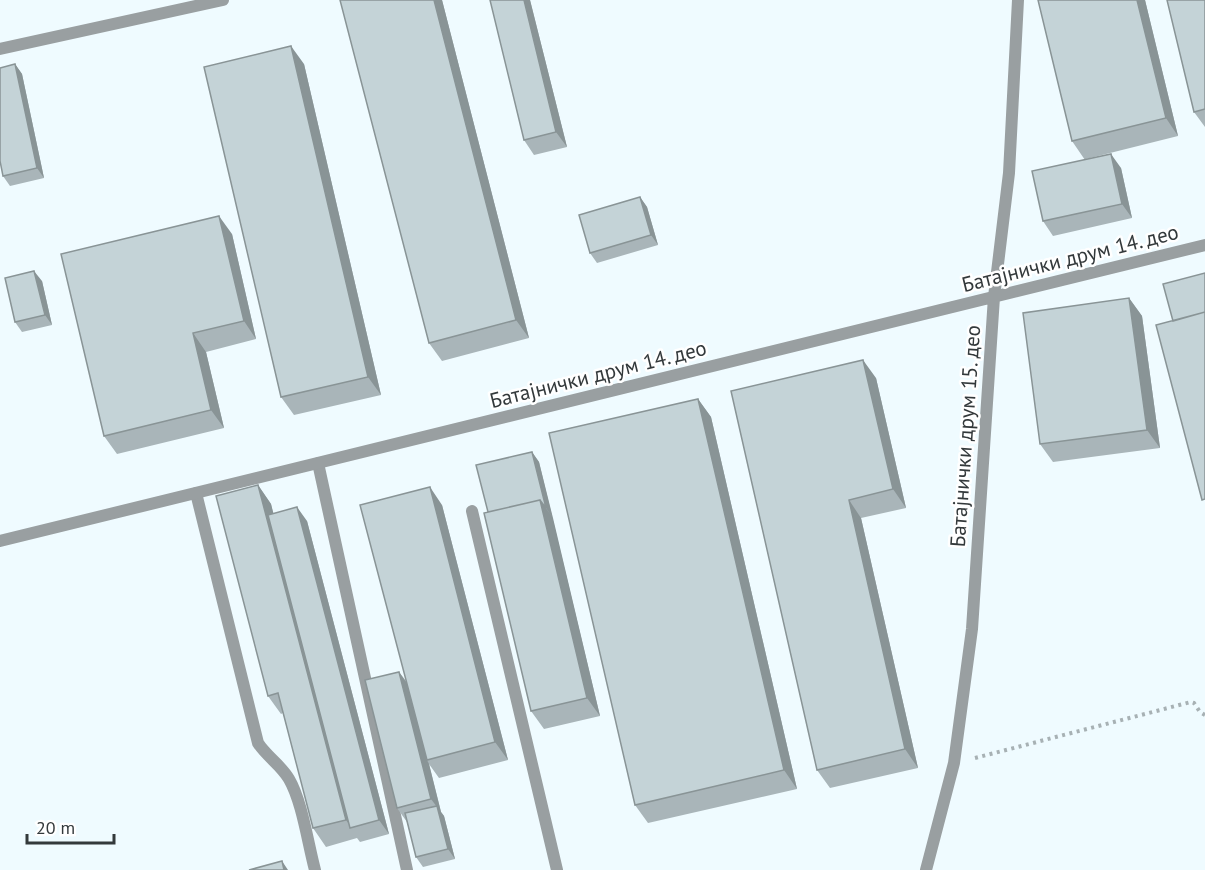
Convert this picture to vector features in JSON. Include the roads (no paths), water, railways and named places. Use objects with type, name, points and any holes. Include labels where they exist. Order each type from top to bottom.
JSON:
[{"type":"street","points":[[0,49],[223,0]]},
{"type":"street","name":"Батајнички друм 15. део","points":[[926,870],[954,763],[972,629],[994,297],[1009,173],[1018,0]]},
{"type":"street","name":"Батајнички друм 14. део","points":[[0,540],[1205,245]]},
{"type":"street","points":[[318,463],[407,870]]},
{"type":"street","points":[[196,493],[258,743],[265,755],[287,776],[295,789],[315,870]]},
{"type":"street","points":[[472,511],[557,870]]}]
